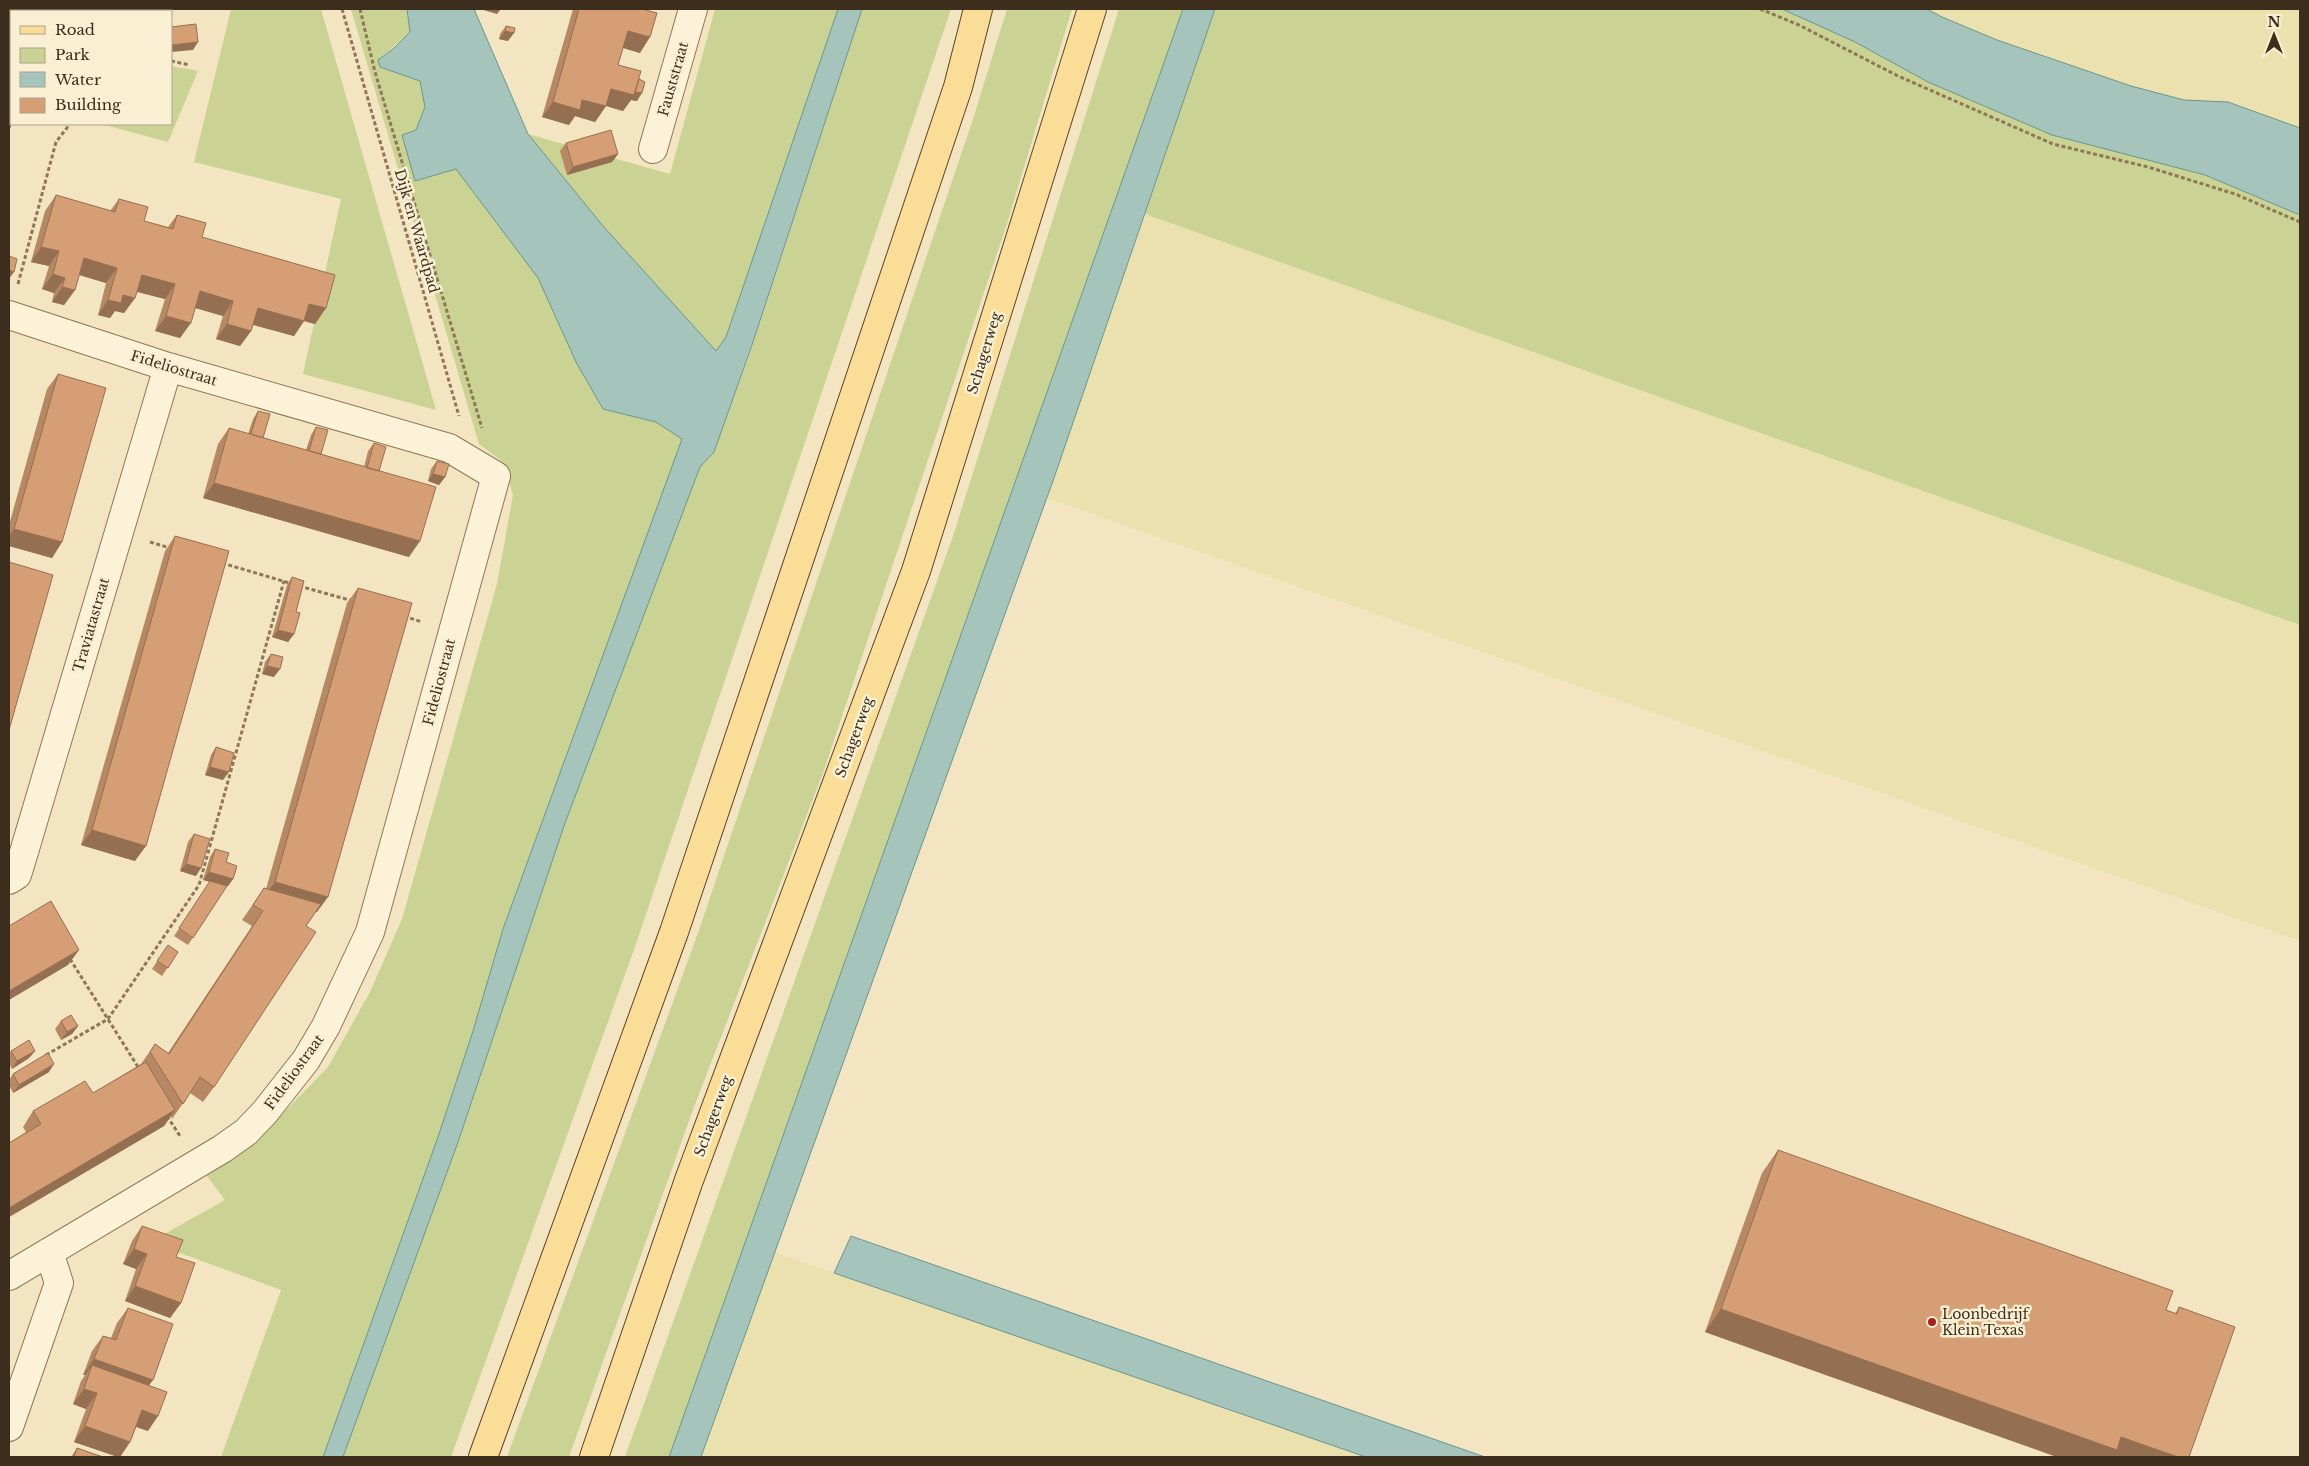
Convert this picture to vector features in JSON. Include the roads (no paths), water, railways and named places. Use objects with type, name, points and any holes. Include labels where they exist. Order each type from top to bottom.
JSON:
[{"type":"main road","points":[[482,1457],[678,922],[958,87],[978,9]]},
{"type":"main road","name":"Schagerweg","points":[[594,1457],[689,1180],[916,572],[1092,9]]},
{"type":"street","name":"Fauststraat","points":[[653,149],[692,9]]},
{"type":"street","name":"Fideliostraat","points":[[9,316],[168,366],[449,448],[496,476],[370,932],[330,1018],[306,1060],[265,1112],[246,1132],[197,1165],[9,1276]]},
{"type":"street","name":"Traviatastraat","points":[[9,880],[17,875],[22,860],[168,366]]},
{"type":"street","points":[[9,1428],[59,1283],[49,1252]]},
{"type":"water","points":[[407,9],[474,9],[528,134],[603,226],[716,351],[726,337],[838,9],[862,9],[752,345],[714,452],[700,467],[565,823],[458,1142],[343,1457],[323,1457],[438,1137],[473,1031],[503,929],[682,439],[656,422],[603,409],[576,362],[538,278],[456,169],[415,181],[402,135],[416,130],[425,107],[420,81],[380,67],[378,60],[394,48],[410,32]]},
{"type":"water","points":[[1183,9],[1215,9],[1054,478],[701,1457],[669,1457]]},
{"type":"water","points":[[1782,9],[1927,9],[1997,40],[2131,86],[2184,100],[2228,102],[2300,128],[2300,215],[2205,175],[2052,135],[1928,82],[1855,42]]},
{"type":"water","points":[[851,1236],[1485,1457],[1366,1457],[834,1273]]},
{"type":"place","name":"Loonbedrijf Klein Texas","points":[[1932,1322]]}]
